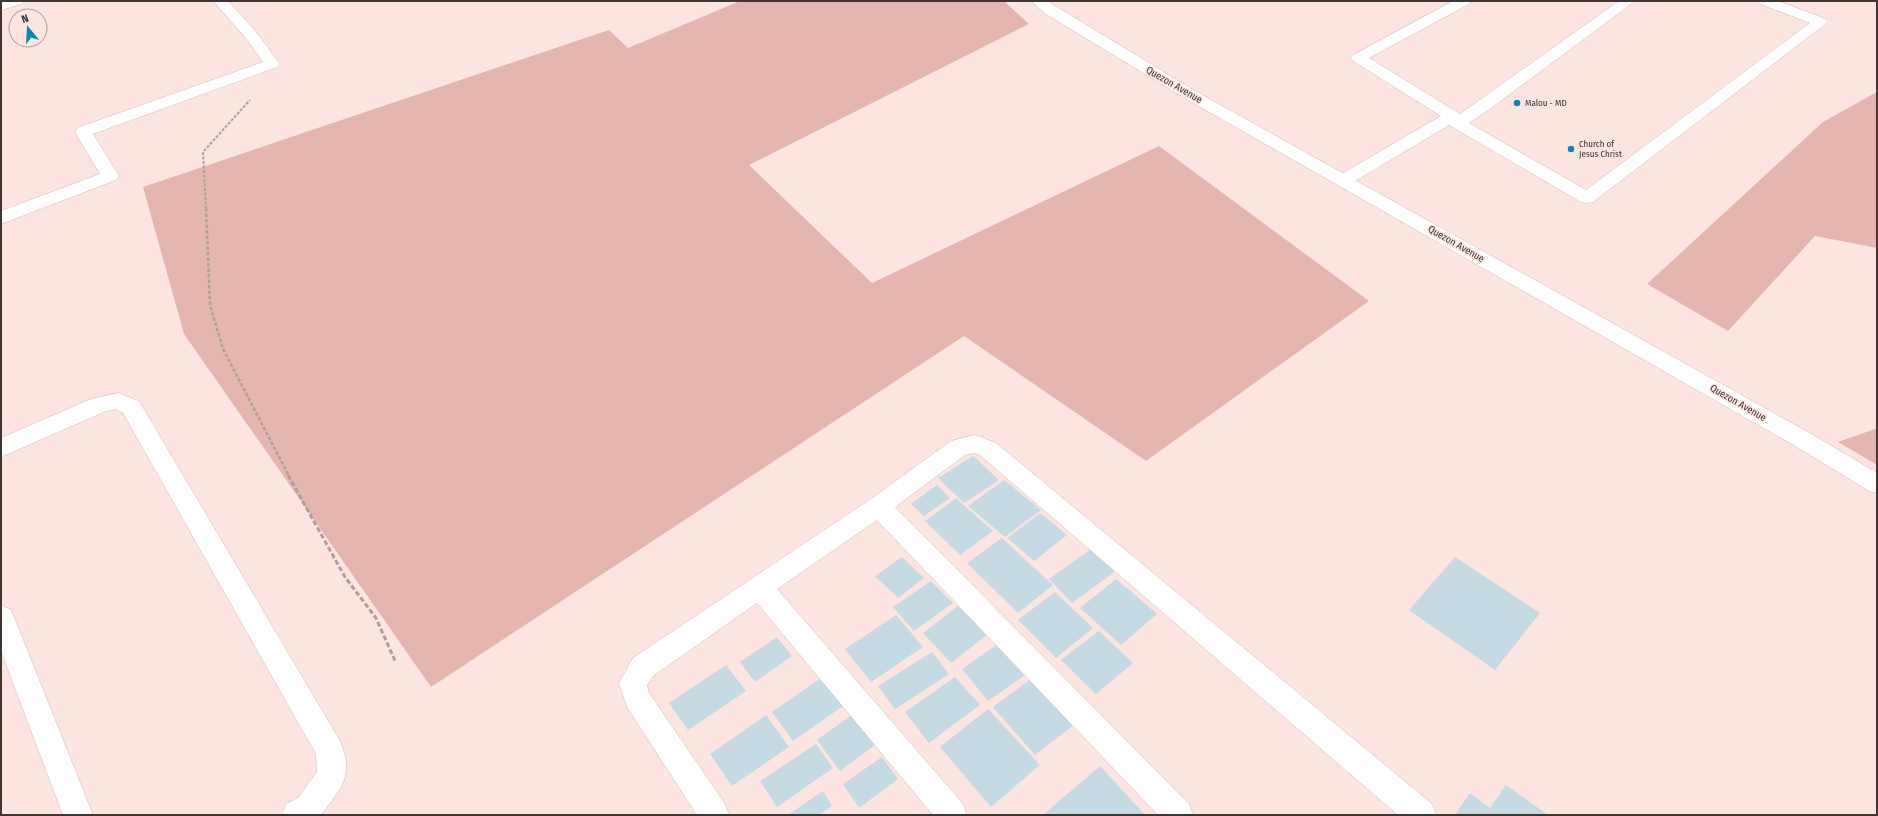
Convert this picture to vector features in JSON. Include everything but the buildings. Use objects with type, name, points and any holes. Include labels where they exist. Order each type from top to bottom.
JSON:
[{"type":"street","points":[[1,6],[17,1]]},
{"type":"street","points":[[1,218],[110,176],[83,132],[272,64],[251,35],[220,1]]},
{"type":"street","name":"Quezon Avenue","points":[[1038,1],[1050,11],[1189,94],[1793,434],[1877,484]]},
{"type":"street","points":[[1464,1],[1358,58],[1454,120],[1587,198],[1821,22],[1765,1]]},
{"type":"street","points":[[1344,180],[1454,120],[1485,105],[1628,1]]},
{"type":"street","points":[[1,448],[99,405],[118,401],[131,407],[330,751],[332,776],[308,808],[297,815]]},
{"type":"street","points":[[714,815],[637,698],[633,683],[643,667],[879,506],[959,447],[975,444],[988,449],[1421,815]]},
{"type":"street","points":[[879,506],[1178,815]]},
{"type":"street","points":[[760,588],[952,815]]},
{"type":"street","points":[[1,617],[78,815]]},
{"type":"path","points":[[272,64],[252,98],[203,152],[210,305],[223,349],[345,577],[376,618],[396,663]]},
{"type":"shaded area","points":[[740,1],[1004,1],[1029,24],[749,165],[872,283],[1159,146],[1369,301],[1146,461],[964,336],[431,687],[184,334],[143,187],[609,30],[628,48]]},
{"type":"shaded area","points":[[1877,92],[1877,248],[1815,236],[1728,331],[1647,284],[1823,122]]},
{"type":"shaded area","points":[[1875,429],[1877,429],[1877,465],[1838,442]]},
{"type":"place","name":"Malou - MD","points":[[1517,103]]},
{"type":"place","name":"Church of Jesus Christ","points":[[1571,149]]}]
